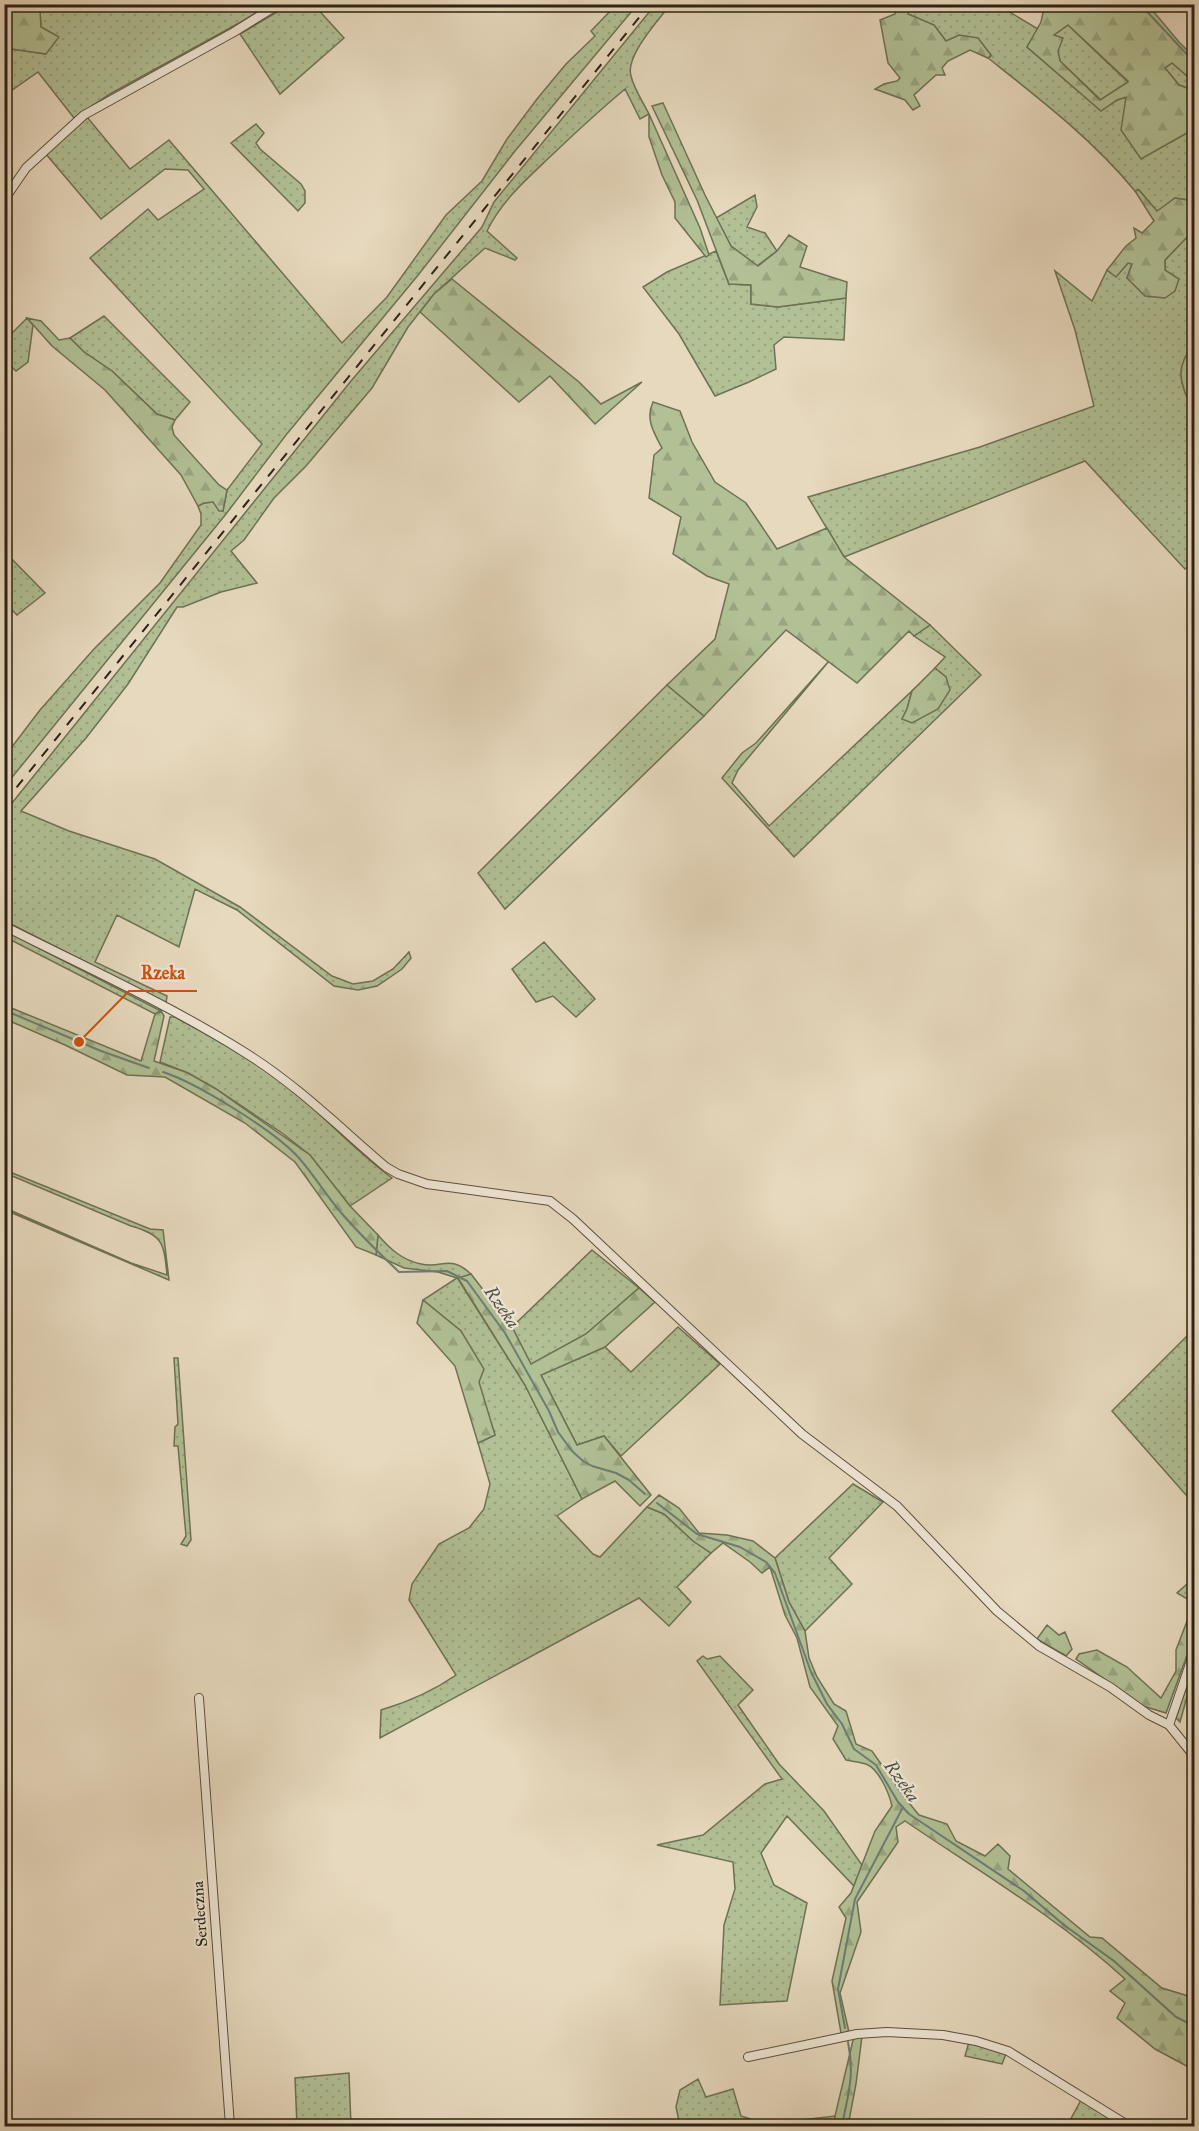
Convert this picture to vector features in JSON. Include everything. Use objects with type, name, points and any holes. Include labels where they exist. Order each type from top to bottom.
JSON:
[{"type":"street","points":[[4,200],[26,168],[78,119],[234,32],[279,4]]},
{"type":"street","points":[[4,926],[145,997],[244,1052],[292,1085],[386,1167],[398,1174],[427,1184],[550,1201],[573,1219],[802,1434],[897,1506],[997,1611],[1039,1646],[1110,1687],[1169,1725],[1194,1756]]},
{"type":"street","points":[[1169,1725],[1194,1652]]},
{"type":"street","name":"Serdeczna","points":[[199,1698],[230,2127]]},
{"type":"street","points":[[748,2057],[857,2034],[887,2032],[943,2035],[965,2039],[1008,2051],[1129,2127]]},
{"type":"green space","points":[[5,4],[49,5],[40,11],[41,27],[59,37],[46,54],[5,48]]},
{"type":"green space","points":[[313,4],[344,38],[280,94],[240,34],[289,5]]},
{"type":"green space","points":[[1045,4],[1148,5],[1194,57],[1194,82],[1172,63],[1165,68],[1179,85],[1187,88],[1194,96],[1194,129],[1141,159],[1121,130],[1126,97],[1101,111],[1027,47],[1041,22]],"holes":[[[1068,25],[1128,81],[1100,100],[1060,61],[1058,51],[1063,38],[1054,35]]]},
{"type":"green space","points":[[49,5],[268,5],[110,94],[74,118],[38,72],[5,95],[5,48],[45,54],[58,37],[41,27],[40,11]]},
{"type":"green space","points":[[616,5],[637,5],[515,151],[419,274],[286,435],[226,514],[5,786],[5,756],[40,710],[94,649],[160,583],[201,525],[198,506],[213,502],[223,511],[227,490],[262,444],[90,258],[148,209],[158,220],[204,189],[188,170],[165,169],[101,219],[45,153],[87,117],[130,169],[169,140],[342,343],[387,297],[446,215],[482,181],[507,139],[537,99],[566,64],[595,36],[591,31]]},
{"type":"green space","points":[[655,5],[670,5],[644,39],[630,68],[634,86],[649,114],[640,119],[625,89],[516,190],[500,209],[487,231],[517,258],[515,260],[485,248],[434,294],[408,327],[372,388],[306,466],[274,498],[244,540],[231,551],[257,583],[177,607],[128,684],[86,738],[21,811],[69,831],[155,859],[240,907],[332,976],[353,984],[373,981],[393,969],[409,952],[411,958],[402,969],[377,986],[358,990],[334,986],[237,910],[195,889],[179,947],[117,915],[95,962],[167,996],[166,1003],[5,921],[4,813],[351,381],[482,227],[494,202]]},
{"type":"green space","points":[[897,5],[910,5],[908,14],[934,25],[946,41],[959,35],[978,38],[991,55],[988,58],[970,50],[948,61],[942,68],[945,75],[936,75],[914,95],[920,106],[913,110],[905,100],[875,89],[900,78],[888,63],[880,20],[895,14]]},
{"type":"green space","points":[[910,5],[998,5],[1038,29],[1027,47],[1101,110],[1126,97],[1141,158],[1194,129],[1194,201],[1175,198],[1157,212],[1139,190],[1135,191],[1084,137],[988,58],[991,56],[946,41],[934,25],[908,14]]},
{"type":"green space","points":[[1068,25],[1128,82],[1101,100],[1060,61],[1054,35]]},
{"type":"green space","points":[[1172,63],[1194,82],[1194,96],[1187,88],[1179,85],[1165,68]]},
{"type":"green space","points":[[663,103],[731,246],[758,266],[777,251],[789,235],[807,246],[800,267],[847,282],[846,298],[778,307],[751,304],[751,285],[729,284],[697,200],[652,106]]},
{"type":"green space","points":[[649,114],[700,228],[709,255],[706,257],[675,218],[675,202],[662,175],[649,137]]},
{"type":"green space","points":[[256,124],[264,133],[256,143],[260,149],[301,184],[305,191],[305,203],[298,211],[231,143]]},
{"type":"green space","points":[[1139,190],[1157,211],[1175,198],[1194,201],[1194,230],[1165,260],[1165,270],[1179,279],[1175,291],[1165,298],[1145,296],[1127,278],[1132,264],[1128,263],[1116,277],[1107,270],[1126,246],[1136,238],[1134,228],[1142,233],[1154,221],[1135,191]]},
{"type":"green space","points":[[755,195],[757,207],[747,227],[765,233],[777,251],[757,266],[731,246],[716,218]]},
{"type":"green space","points":[[1194,230],[1194,344],[1183,362],[1181,377],[1193,411],[1187,425],[1194,435],[1194,562],[1185,569],[1085,461],[844,557],[808,497],[980,447],[1094,406],[1075,330],[1055,271],[1092,301],[1107,270],[1116,276],[1128,263],[1132,264],[1127,278],[1165,270],[1165,260]]},
{"type":"green space","points":[[716,251],[729,284],[751,285],[751,304],[778,307],[846,298],[844,340],[784,337],[774,345],[776,369],[715,396],[679,334],[643,287],[667,272]]},
{"type":"green space","points":[[452,279],[579,382],[601,404],[642,382],[595,424],[550,376],[519,402],[420,312],[434,294]]},
{"type":"green space","points":[[104,316],[190,402],[175,420],[157,414],[112,371],[84,352],[70,338]]},
{"type":"green space","points":[[27,318],[33,325],[28,362],[16,371],[5,361],[5,340]]},
{"type":"green space","points":[[27,318],[41,321],[59,340],[70,338],[84,352],[112,371],[157,414],[175,420],[172,427],[174,435],[219,485],[227,490],[223,511],[219,511],[213,502],[198,506],[181,475],[105,390],[52,346]]},
{"type":"green space","points":[[1194,344],[1194,435],[1187,425],[1193,411],[1185,392],[1181,369],[1187,353]]},
{"type":"green space","points":[[653,402],[680,411],[692,442],[715,482],[746,503],[777,549],[827,528],[844,557],[930,625],[914,636],[909,631],[857,683],[786,630],[704,716],[667,685],[715,639],[729,584],[707,576],[673,554],[681,517],[649,498],[654,455],[662,448],[650,420]]},
{"type":"green space","points":[[5,552],[45,593],[17,615],[5,603]]},
{"type":"green space","points":[[930,625],[981,675],[794,857],[722,778],[742,753],[756,743],[829,661],[738,770],[732,783],[769,826],[912,691],[902,719],[946,677],[935,668],[945,657],[914,636]]},
{"type":"green space","points":[[935,668],[946,677],[950,690],[938,709],[912,723],[902,719],[912,691]]},
{"type":"green space","points":[[667,685],[704,716],[505,909],[478,873]]},
{"type":"green space","points":[[4,930],[161,1011],[155,1014],[5,937]]},
{"type":"green space","points":[[544,942],[595,999],[576,1017],[553,996],[536,1002],[512,969]]},
{"type":"green space","points":[[4,1005],[141,1061],[155,1014],[161,1011],[164,1016],[154,1061],[188,1073],[216,1089],[310,1155],[350,1206],[378,1235],[376,1255],[356,1247],[295,1162],[245,1123],[165,1077],[127,1075],[5,1019]]},
{"type":"green space","points":[[170,1017],[175,1017],[227,1046],[277,1078],[392,1178],[350,1206],[310,1155],[282,1133],[216,1089],[188,1073],[160,1062]]},
{"type":"green space","points":[[5,1170],[150,1229],[163,1230],[169,1280],[5,1210],[5,1208],[131,1263],[167,1275],[163,1248],[156,1237],[150,1233],[5,1173]]},
{"type":"green space","points":[[378,1235],[408,1260],[429,1265],[451,1263],[471,1274],[458,1279],[525,1385],[582,1499],[557,1516],[593,1554],[600,1557],[647,1507],[664,1514],[693,1541],[711,1553],[677,1587],[691,1602],[669,1626],[639,1598],[380,1738],[381,1710],[420,1696],[456,1675],[409,1600],[412,1584],[439,1544],[469,1528],[484,1509],[490,1484],[478,1443],[495,1435],[461,1331],[423,1300],[457,1278],[438,1272],[404,1268],[376,1255]]},
{"type":"green space","points":[[592,1250],[639,1288],[586,1334],[531,1365],[512,1327]]},
{"type":"green space","points":[[471,1274],[512,1327],[531,1364],[586,1334],[639,1288],[655,1302],[605,1347],[541,1375],[577,1445],[604,1436],[651,1495],[640,1506],[615,1481],[582,1499],[525,1385],[458,1278]]},
{"type":"green space","points":[[423,1300],[461,1331],[484,1369],[479,1382],[495,1435],[478,1443],[455,1366],[417,1323]]},
{"type":"green space","points":[[678,1327],[720,1364],[621,1456],[604,1436],[577,1445],[541,1375],[605,1347],[631,1372]]},
{"type":"green space","points":[[1194,1329],[1194,1504],[1112,1411]]},
{"type":"green space","points":[[174,1358],[178,1358],[191,1540],[187,1546],[181,1544],[186,1536],[178,1446],[174,1446],[175,1427],[178,1424]]},
{"type":"green space","points":[[853,1484],[883,1502],[829,1558],[852,1584],[805,1631],[789,1602],[775,1558]]},
{"type":"green space","points":[[659,1495],[679,1508],[699,1533],[727,1535],[753,1541],[775,1558],[789,1602],[805,1631],[809,1658],[817,1677],[834,1704],[846,1711],[856,1744],[872,1751],[919,1815],[947,1824],[956,1841],[985,1856],[998,1844],[1010,1856],[1008,1869],[1090,1937],[1102,1938],[1162,1988],[1194,2000],[1194,2070],[1155,2049],[1117,2018],[1125,2003],[1110,1991],[1125,1979],[1073,1936],[1018,1896],[905,1821],[896,1827],[898,1842],[857,1902],[861,1932],[840,1993],[849,2032],[841,2033],[832,1981],[846,1918],[839,1907],[851,1893],[875,1831],[892,1806],[891,1801],[883,1782],[875,1771],[866,1764],[846,1760],[833,1739],[838,1726],[810,1687],[797,1638],[785,1615],[770,1567],[762,1573],[723,1543],[711,1553],[693,1541],[664,1514],[647,1507]]},
{"type":"green space","points":[[1194,1578],[1194,1603],[1177,1593]]},
{"type":"green space","points":[[1194,1603],[1194,1636],[1166,1713],[1143,1706],[1076,1659],[1079,1654],[1097,1650],[1127,1667],[1161,1698],[1176,1671],[1176,1650]]},
{"type":"green space","points":[[1047,1625],[1059,1635],[1065,1632],[1072,1649],[1066,1656],[1037,1639]]},
{"type":"green space","points":[[703,1656],[707,1659],[720,1656],[753,1690],[738,1705],[779,1764],[824,1811],[862,1865],[854,1886],[787,1816],[761,1853],[774,1885],[807,1903],[787,2001],[720,2005],[724,1925],[735,1889],[733,1862],[657,1845],[703,1835],[765,1784],[782,1779],[697,1661]]},
{"type":"green space","points":[[1194,1665],[1194,1672],[1180,1722],[1176,1718]]},
{"type":"green space","points":[[854,2036],[862,2036],[848,2126],[835,2126],[835,2116]]},
{"type":"green space","points":[[969,2042],[1006,2054],[1002,2064],[965,2056]]},
{"type":"green space","points":[[349,2073],[351,2126],[297,2126],[295,2078]]},
{"type":"green space","points":[[698,2079],[706,2097],[733,2089],[741,2116],[766,2124],[835,2116],[835,2126],[680,2126],[676,2107],[680,2090]]},
{"type":"green space","points":[[1081,2100],[1117,2123],[1115,2126],[1067,2126]]},
{"type":"waterway","points":[[4,16],[9,14],[14,4]]},
{"type":"waterway","points":[[1140,4],[1194,62]]},
{"type":"waterway","name":"Rzeka","points":[[4,1010],[101,1051],[149,1068]]},
{"type":"waterway","name":"Rzeka","points":[[163,1072],[215,1097],[288,1147],[345,1217],[399,1272],[447,1271],[467,1281],[505,1333],[549,1411],[558,1432],[572,1451],[592,1466],[616,1473],[629,1480],[645,1494]]},
{"type":"waterway","name":"Rzeka","points":[[657,1503],[697,1534],[740,1547],[766,1562],[775,1573],[811,1672],[827,1704],[842,1724],[854,1749],[876,1765],[898,1802],[909,1814],[1024,1891],[1064,1925],[1114,1961],[1176,2017],[1194,2026]]},
{"type":"waterway","points":[[845,2028],[838,1989],[855,1899],[903,1807]]},
{"type":"waterway","points":[[842,2126],[851,2075],[848,2042]]},
{"type":"railway","points":[[4,803],[650,4]]},
{"type":"place","name":"Rzeka","points":[[79,1042]]}]
